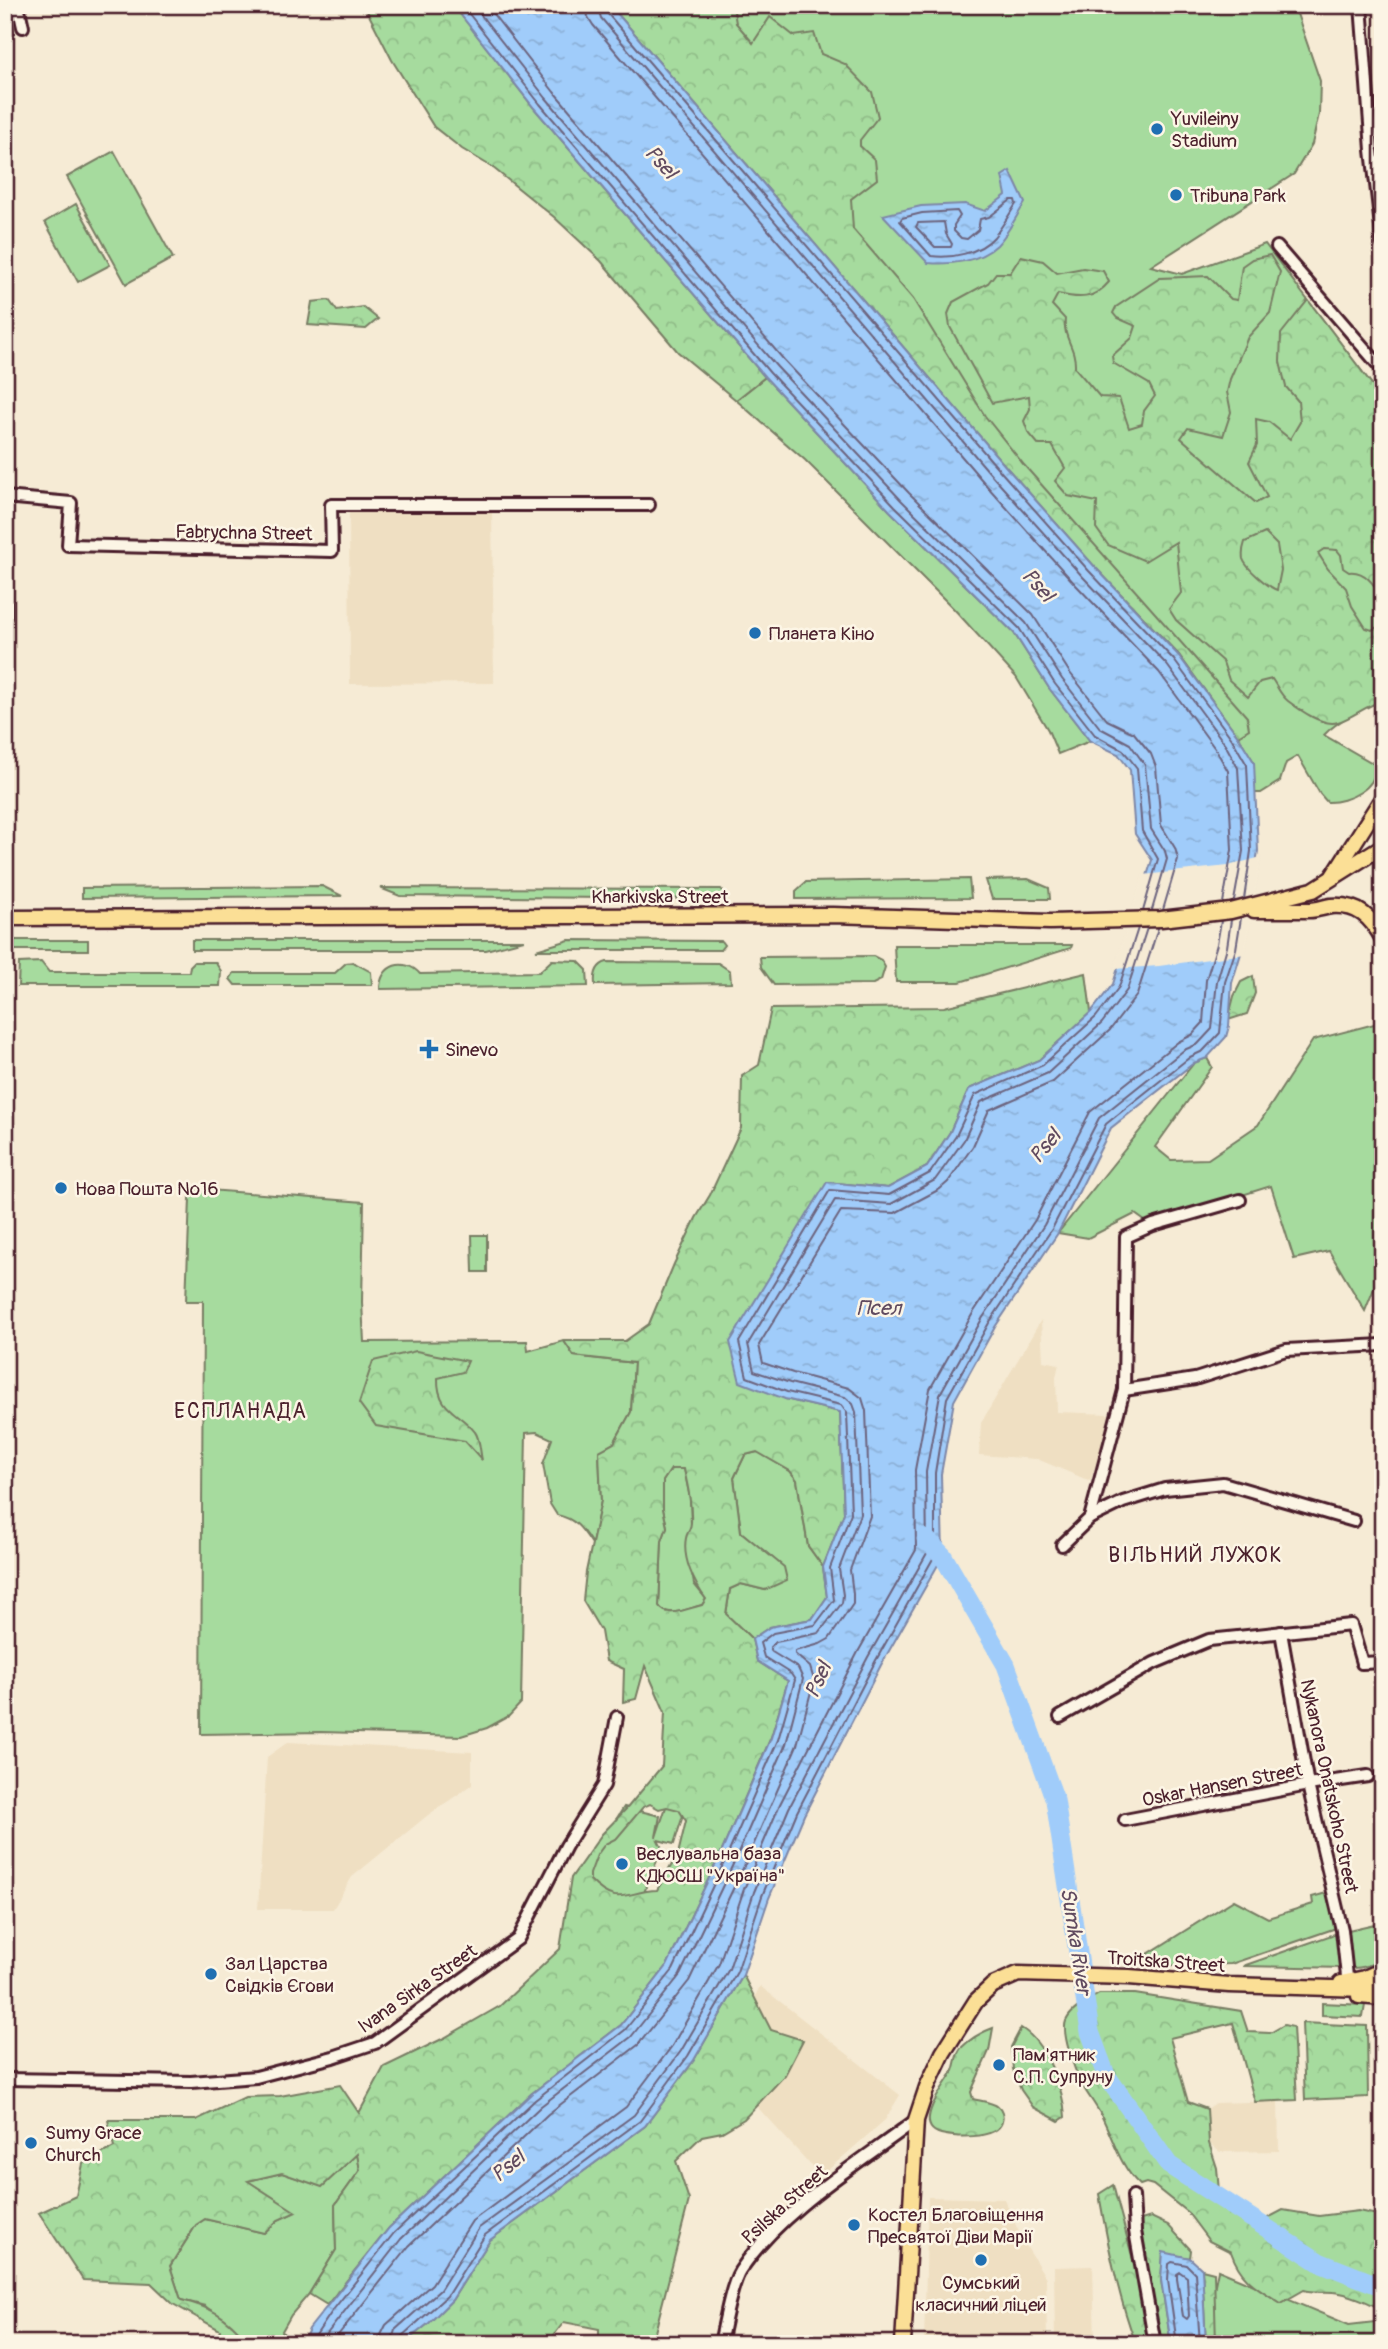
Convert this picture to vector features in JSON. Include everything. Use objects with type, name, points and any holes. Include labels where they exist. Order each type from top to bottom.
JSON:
[{"type":"main road","points":[[1330,880],[1383,797]]},
{"type":"main road","name":"Kharkivska Street","points":[[5,918],[833,915],[991,921],[1161,919],[1231,911],[1312,890],[1383,846]]},
{"type":"main road","points":[[1231,911],[1352,907],[1371,919],[1383,939]]},
{"type":"main road","points":[[1348,1985],[1383,1969]]},
{"type":"main road","name":"Troitska Street","points":[[903,2344],[916,2120],[927,2087],[943,2053],[976,2001],[993,1985],[1018,1974],[1051,1974],[1229,1985],[1321,1988],[1348,1985],[1366,1989],[1383,1986]]},
{"type":"main road","points":[[1321,1988],[1336,1994],[1383,1998]]},
{"type":"street","points":[[18,5],[23,27]]},
{"type":"street","points":[[1361,5],[1379,172],[1383,244]]},
{"type":"street","points":[[1277,247],[1383,370]]},
{"type":"street","name":"Fabrychna Street","points":[[5,497],[71,503],[68,545],[332,551],[331,505],[649,505]]},
{"type":"street","points":[[5,564],[5,618]]},
{"type":"street","points":[[1090,1518],[1124,1390],[1126,1237],[1153,1225],[1240,1200]]},
{"type":"street","points":[[1124,1390],[1195,1380],[1286,1350],[1383,1345]]},
{"type":"street","points":[[1062,1545],[1090,1518],[1123,1502],[1165,1489],[1223,1483],[1354,1521]]},
{"type":"street","points":[[1060,1717],[1154,1663],[1209,1640],[1351,1625],[1362,1663],[1383,1662]]},
{"type":"street","name":"Nykanora Onatskoho Street","points":[[1281,1632],[1308,1785],[1342,1930],[1348,1985]]},
{"type":"street","name":"Ivana Sirka Street","points":[[5,2079],[191,2082],[256,2077],[375,2043],[518,1939],[566,1846],[604,1785],[617,1717]]},
{"type":"street","name":"Oskar Hansen Street","points":[[1125,1820],[1368,1776]]},
{"type":"street","name":"Psilska Street","points":[[720,2344],[738,2273],[766,2239],[814,2196],[916,2120]]},
{"type":"street","points":[[1133,2196],[1135,2231],[1156,2344]]},
{"type":"shaded area","points":[[492,507],[494,683],[350,684],[349,508]]},
{"type":"shaded area","points":[[1041,1320],[1043,1361],[1059,1364],[1056,1377],[1057,1412],[1109,1414],[1103,1444],[1090,1481],[1037,1459],[979,1455],[981,1423]]},
{"type":"shaded area","points":[[288,1742],[472,1752],[472,1785],[428,1815],[352,1877],[333,1909],[258,1909],[267,1757]]},
{"type":"shaded area","points":[[760,1986],[900,2095],[885,2120],[821,2176],[721,2068]]},
{"type":"shaded area","points":[[1278,2101],[1279,2151],[1220,2152],[1209,2143],[1207,2109],[1216,2103]]},
{"type":"shaded area","name":"Сумський класичний ліцей","points":[[928,2197],[1004,2199],[1023,2241],[1046,2278],[1047,2344],[924,2344]]},
{"type":"shaded area","points":[[1093,2266],[1095,2344],[1055,2344],[1054,2267]]},
{"type":"green space","points":[[348,5],[453,5],[534,108],[765,377],[736,400],[678,352],[601,261],[554,217],[492,167],[462,149],[434,127],[392,60],[367,11]]},
{"type":"green space","points":[[610,5],[1294,5],[1320,81],[1319,114],[1312,144],[1294,174],[1151,266],[1182,274],[1265,244],[1383,399],[1383,701],[1352,715],[1324,735],[1374,764],[1372,780],[1361,792],[1344,800],[1327,802],[1298,756],[1286,763],[1280,781],[1261,793],[1254,793],[1254,762],[1238,736]]},
{"type":"green space","points":[[610,5],[733,5],[736,23],[753,43],[770,17],[794,36],[814,33],[821,54],[845,64],[872,92],[878,117],[860,140],[860,146],[875,160],[877,179],[851,199],[853,229],[913,299],[985,416],[1024,465],[1247,717],[1249,729],[1238,736],[1179,655],[1095,567],[1007,468]]},
{"type":"green space","points":[[114,151],[173,258],[126,284],[67,177]]},
{"type":"green space","points":[[76,204],[110,265],[78,282],[45,222]]},
{"type":"green space","points":[[1270,255],[1280,272],[1270,313],[1248,337],[1230,379],[1227,392],[1231,412],[1223,436],[1188,428],[1181,438],[1256,503],[1267,497],[1249,462],[1257,445],[1256,419],[1269,422],[1290,439],[1300,422],[1298,401],[1286,387],[1280,362],[1281,334],[1308,300],[1383,399],[1383,599],[1365,576],[1343,568],[1341,555],[1337,550],[1324,549],[1318,553],[1328,569],[1346,588],[1352,606],[1366,628],[1372,630],[1383,624],[1383,701],[1338,722],[1319,720],[1299,709],[1283,696],[1272,679],[1260,682],[1248,697],[1229,680],[1223,662],[1176,620],[1169,609],[1181,593],[1176,542],[1145,561],[1108,545],[1096,528],[1097,502],[1068,496],[1055,481],[1065,468],[1052,445],[1039,445],[1028,432],[1024,421],[1030,409],[1029,396],[992,403],[950,327],[948,314],[953,302],[988,283],[996,273],[1010,273],[1021,256],[1043,261],[1057,273],[1083,268],[1103,271],[1109,282],[1098,292],[1086,297],[1058,294],[1052,305],[1065,319],[1075,368],[1100,397],[1119,398],[1129,428],[1142,424],[1144,411],[1155,396],[1149,384],[1113,363],[1112,356],[1132,338],[1136,326],[1117,318],[1113,313],[1116,307],[1160,278],[1208,276],[1231,299],[1237,300],[1242,266],[1252,259]],"holes":[[[1265,533],[1277,545],[1281,570],[1277,590],[1253,572],[1243,559],[1245,542]]]},
{"type":"green space","points":[[329,300],[337,311],[363,307],[378,319],[366,329],[308,325],[312,302]]},
{"type":"green space","points":[[765,377],[890,511],[1014,633],[1049,688],[1090,741],[1058,754],[1048,730],[1016,677],[954,609],[805,460],[736,400]]},
{"type":"green space","points":[[969,879],[971,898],[796,899],[796,891],[806,882]]},
{"type":"green space","points":[[1028,879],[1049,888],[1050,899],[992,899],[986,880]]},
{"type":"green space","points":[[322,886],[342,896],[82,898],[82,888]]},
{"type":"green space","points":[[380,888],[721,889],[725,894],[721,899],[400,896]]},
{"type":"green space","points":[[5,940],[88,940],[88,950],[5,950]]},
{"type":"green space","points":[[192,940],[524,940],[486,950],[192,950]]},
{"type":"green space","points":[[569,940],[721,941],[724,945],[720,950],[536,950]]},
{"type":"green space","points":[[894,945],[1072,945],[1071,948],[960,982],[896,982]]},
{"type":"green space","points":[[873,956],[881,960],[885,967],[881,980],[873,984],[774,985],[761,967],[760,957]]},
{"type":"green space","points":[[552,960],[578,961],[587,970],[588,986],[380,989],[384,974],[394,966],[407,966],[420,974],[539,972]]},
{"type":"green space","points":[[41,962],[49,972],[189,972],[194,962],[215,962],[221,971],[220,986],[18,986],[19,963]]},
{"type":"green space","points":[[353,962],[371,972],[372,985],[235,985],[230,979],[234,973],[335,973],[346,963]]},
{"type":"green space","points":[[607,962],[718,963],[730,971],[731,983],[595,985],[596,971],[600,965]]},
{"type":"green space","points":[[1086,973],[1091,1012],[1039,1060],[969,1089],[950,1132],[927,1167],[888,1188],[827,1182],[785,1399],[840,1412],[844,1513],[823,1567],[808,1546],[797,1480],[790,1471],[757,1452],[745,1455],[734,1478],[741,1532],[784,1567],[787,1580],[765,1590],[741,1584],[730,1589],[726,1614],[752,1639],[757,1661],[788,1681],[771,1737],[722,1851],[667,1966],[621,2025],[531,2094],[389,2228],[327,2305],[309,2294],[336,2250],[335,2205],[360,2170],[357,2154],[322,2187],[282,2173],[248,2181],[296,2212],[278,2220],[264,2233],[205,2219],[196,2225],[170,2266],[181,2300],[209,2309],[225,2319],[246,2340],[242,2344],[216,2344],[220,2330],[173,2304],[151,2283],[83,2280],[39,2213],[76,2196],[83,2164],[114,2147],[108,2120],[196,2120],[245,2097],[280,2096],[340,2085],[359,2113],[384,2067],[444,2038],[500,2006],[560,1949],[571,1878],[602,1834],[662,1766],[665,1712],[645,1666],[636,1699],[623,1702],[624,1669],[606,1661],[601,1631],[583,1601],[586,1572],[601,1501],[599,1451],[614,1443],[631,1412],[634,1363],[574,1356],[564,1341],[625,1341],[649,1324],[674,1264],[741,1128],[742,1076],[759,1065],[771,1009],[944,1007]],"holes":[[[671,1469],[684,1469],[691,1516],[685,1546],[687,1562],[706,1599],[702,1605],[667,1612],[659,1606],[662,1541],[667,1527],[663,1509],[663,1481]],[[650,1804],[659,1809],[667,1807],[679,1810],[686,1821],[678,1854],[657,1890],[622,1896],[608,1894],[590,1880],[597,1855],[605,1844],[617,1838],[643,1807]]]},
{"type":"green space","points":[[1253,976],[1255,993],[1247,1014],[1228,1020],[1241,982]]},
{"type":"green space","points":[[1378,1023],[1379,1276],[1365,1311],[1329,1251],[1294,1259],[1271,1186],[1149,1224],[1135,1214],[1088,1238],[1058,1233],[1194,1063],[1207,1058],[1212,1067],[1155,1147],[1171,1160],[1208,1159],[1258,1125],[1313,1040]]},
{"type":"green space","points":[[196,1189],[364,1202],[364,1342],[527,1341],[528,1351],[564,1341],[574,1356],[634,1363],[631,1412],[614,1443],[599,1452],[601,1501],[592,1544],[578,1525],[557,1515],[550,1504],[543,1464],[552,1439],[537,1432],[526,1433],[521,1703],[509,1716],[487,1728],[461,1736],[321,1732],[201,1734],[203,1301],[186,1301],[190,1199],[192,1191]]},
{"type":"green space","points":[[472,1235],[487,1235],[487,1272],[473,1272]]},
{"type":"green space","points":[[416,1351],[468,1361],[463,1372],[438,1378],[439,1389],[445,1404],[477,1435],[482,1460],[465,1441],[376,1426],[359,1403],[373,1361]]},
{"type":"green space","points":[[758,1452],[790,1471],[797,1480],[808,1546],[823,1567],[827,1597],[812,1619],[770,1627],[752,1639],[726,1614],[730,1589],[741,1584],[765,1590],[783,1567],[741,1532],[734,1478],[745,1455]]},
{"type":"green space","points":[[671,1469],[684,1469],[690,1498],[691,1526],[686,1539],[694,1584],[706,1599],[702,1605],[667,1612],[659,1606],[662,1541],[667,1527],[663,1509],[663,1481]]},
{"type":"green space","name":"Веслувальна база КДЮСШ \"Україна\"","points":[[668,1801],[686,1806],[674,1844],[658,1840],[662,1848],[643,1895],[625,1896],[616,1928],[578,1880],[624,1807],[660,1816],[656,1837]]},
{"type":"green space","points":[[1330,1892],[1339,1927],[1231,1964],[1151,1966],[1148,1954],[1234,1900],[1268,1918],[1313,1904],[1312,1897]]},
{"type":"green space","points":[[1383,1922],[1380,1956],[1370,1965],[1349,1968],[1344,1931]]},
{"type":"green space","points":[[1340,1932],[1345,1968],[1243,1966]]},
{"type":"green space","points":[[743,1975],[771,2030],[803,2040],[785,2075],[744,2119],[722,2132],[702,2136],[676,2161],[689,2200],[652,2344],[599,2344],[599,2329],[564,2322],[547,2344],[403,2344],[452,2300],[490,2240],[645,2126],[694,2060]]},
{"type":"green space","points":[[1099,1994],[1135,1994],[1241,2011],[1248,2032],[1270,2033],[1284,2025],[1293,2027],[1297,2100],[1255,2102],[1233,2023],[1170,2038],[1188,2102],[1207,2109],[1209,2143],[1225,2207],[1251,2221],[1266,2219],[1283,2210],[1319,2216],[1358,2211],[1383,2216],[1383,2311],[1359,2299],[1333,2292],[1304,2290],[1281,2303],[1250,2282],[1231,2252],[1209,2241],[1188,2213],[1153,2185],[1140,2185],[1133,2178],[1122,2161],[1101,2115],[1081,2083],[1067,2043],[1065,2027],[1069,2016]]},
{"type":"green space","points":[[1322,2003],[1365,2005],[1363,2017],[1322,2015]]},
{"type":"green space","points":[[1302,2023],[1367,2026],[1368,2097],[1305,2100]]},
{"type":"green space","points":[[993,2028],[989,2051],[971,2092],[973,2099],[999,2108],[1003,2116],[1002,2122],[998,2128],[983,2135],[953,2136],[938,2133],[931,2128],[930,2113],[933,2103],[952,2073],[959,2051],[972,2039]]},
{"type":"green space","points":[[1021,2028],[1038,2044],[1052,2067],[1064,2106],[1065,2117],[1059,2121],[1033,2107],[1021,2090],[1013,2069],[1011,2047]]},
{"type":"green space","points":[[357,2153],[360,2170],[335,2205],[336,2250],[282,2331],[288,2341],[285,2344],[242,2344],[245,2339],[205,2306],[181,2300],[170,2266],[196,2225],[205,2219],[264,2233],[278,2220],[295,2212],[247,2181],[282,2173],[322,2186]]},
{"type":"green space","points":[[1113,2185],[1135,2267],[1141,2220],[1151,2217],[1168,2225],[1191,2250],[1190,2258],[1163,2253],[1161,2280],[1171,2344],[1136,2344],[1114,2270],[1099,2194]]},
{"type":"green space","points":[[1202,2269],[1214,2272],[1216,2344],[1206,2344]]},
{"type":"green space","points":[[1218,2270],[1349,2325],[1383,2321],[1383,2344],[1212,2344],[1212,2299]]},
{"type":"water","name":"Псел","points":[[453,5],[610,5],[1007,468],[1179,656],[1254,762],[1258,851],[1242,950],[1232,983],[1226,1037],[1207,1058],[1194,1063],[1111,1128],[1058,1233],[995,1327],[954,1401],[941,1474],[943,1556],[881,1665],[804,1815],[769,1898],[743,1975],[694,2060],[645,2126],[490,2240],[452,2300],[403,2344],[302,2344],[309,2329],[389,2228],[531,2094],[621,2025],[667,1966],[722,1851],[771,1738],[788,1681],[757,1661],[752,1639],[770,1627],[812,1619],[827,1597],[823,1567],[844,1513],[840,1412],[785,1399],[740,1382],[730,1342],[827,1182],[888,1188],[927,1167],[950,1132],[969,1089],[1039,1060],[1091,1012],[1113,984],[1152,860],[1135,834],[1130,770],[1118,754],[1090,741],[1049,688],[1014,633],[890,511],[765,377],[534,108]]},
{"type":"water","points":[[1010,171],[1025,203],[997,245],[973,259],[955,263],[928,263],[883,215],[921,206],[965,204],[985,211],[1006,195],[1002,176]]},
{"type":"water","points":[[1163,2252],[1190,2258],[1202,2269],[1206,2344],[1171,2344],[1161,2280]]},
{"type":"pier","points":[[1261,857],[1245,954],[1159,966],[1114,969],[1143,875],[1228,866]]},
{"type":"waterway","name":"Sumka River","points":[[926,1539],[943,1556],[1006,1665],[1055,1800],[1090,2032],[1106,2075],[1169,2165],[1319,2262],[1375,2284],[1383,2284]]},
{"type":"place","name":"Yuvileiny Stadium","points":[[1157,129]]},
{"type":"place","name":"Tribuna Park","points":[[1176,195]]},
{"type":"place","name":"Планета Кіно","points":[[755,633]]},
{"type":"place","name":"Sinevo","points":[[429,1049]]},
{"type":"place","name":"Нова Пошта №16","points":[[61,1188]]},
{"type":"place","name":"Веслувальна база КДЮСШ \"Україна\"","points":[[622,1864]]},
{"type":"place","name":"Зал Царства Свідків Єгови","points":[[211,1974]]},
{"type":"place","name":"Пам'ятник С.П. Супруну","points":[[999,2065]]},
{"type":"place","name":"Sumy Grace Church","points":[[31,2143]]},
{"type":"place","name":"Костел Благовіщення Пресвятої Діви Марії","points":[[854,2225]]},
{"type":"place","name":"Сумський класичний ліцей","points":[[981,2260]]},
{"type":"district","name":"ЕСПЛАНАДА","points":[[241,1411]]},
{"type":"district","name":"ВІЛЬНИЙ ЛУЖОК","points":[[1196,1555]]},
{"type":"water label","name":"Psel","points":[[661,162]]},
{"type":"water label","name":"Psel","points":[[1038,585]]},
{"type":"water label","name":"Psel","points":[[1045,1146]]},
{"type":"water label","name":"Psel","points":[[818,1680]]},
{"type":"water label","name":"Psel","points":[[508,2166]]}]
